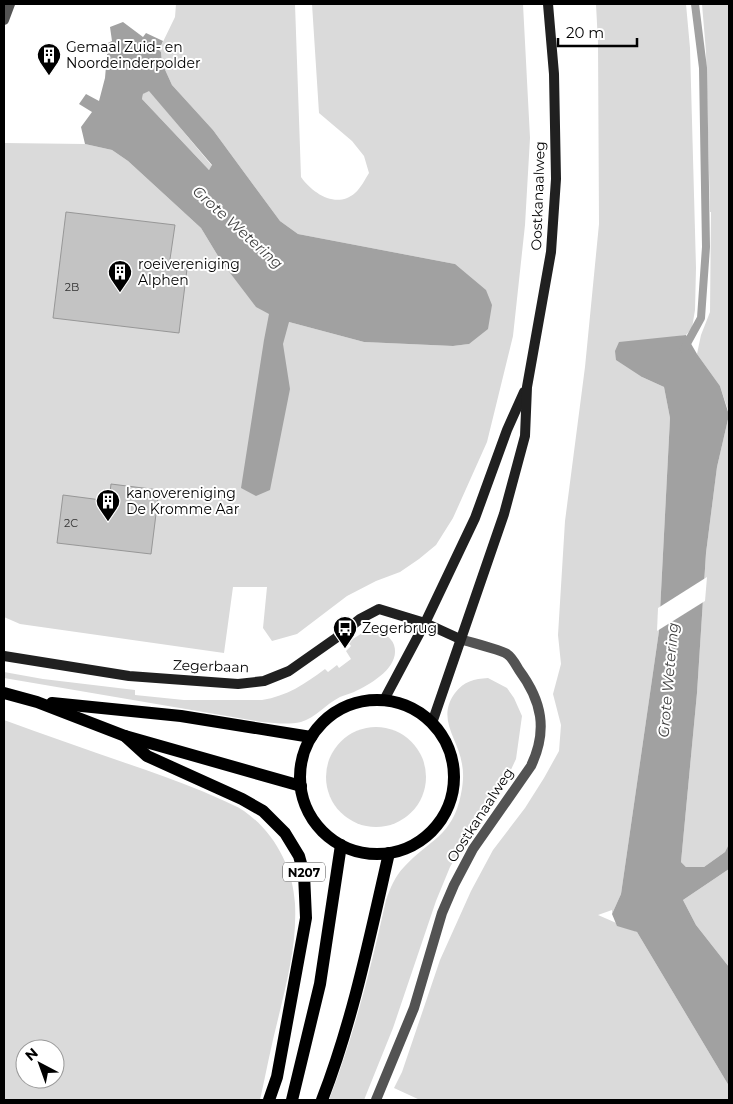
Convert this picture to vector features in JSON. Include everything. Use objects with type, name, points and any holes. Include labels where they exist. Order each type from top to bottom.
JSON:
[{"type":"main road","name":"Oostkanaalweg","points":[[432,723],[504,514],[525,436],[527,387],[551,252],[555,188],[554,74],[548,4]]},
{"type":"main road","name":"Oostkanaalweg","points":[[384,700],[425,623],[475,518],[506,430],[527,387]]},
{"type":"main road","name":"Zegerbaan","points":[[4,656],[129,676],[238,684],[264,681],[289,671],[336,638],[360,618],[379,609],[425,623]]},
{"type":"main road","name":"Oostkanaalweg","points":[[425,623],[460,639]]},
{"type":"main road","name":"N207","points":[[4,694],[37,702],[125,736],[301,786]]},
{"type":"main road","points":[[384,700],[410,708],[432,723],[446,743],[452,760],[454,777],[450,801],[439,822],[422,839],[401,850],[389,853],[360,852],[341,845],[330,838],[313,820],[303,798],[300,773],[302,760],[311,737],[325,720],[342,708],[363,702],[384,700]]},
{"type":"main road","name":"N207","points":[[37,702],[181,716],[311,737]]},
{"type":"main road","name":"N207","points":[[125,736],[147,756],[242,799],[263,812],[285,833],[299,856],[304,874],[306,918],[277,1077],[269,1100]]},
{"type":"main road","name":"N207","points":[[292,1100],[320,984],[341,845]]},
{"type":"main road","points":[[322,1100],[358,986],[389,853]]},
{"type":"street","points":[[4,20],[10,4]]},
{"type":"street","name":"Oostkanaalweg","points":[[376,1100],[414,1008],[442,913],[454,885],[473,849],[531,766],[538,751],[541,716],[532,690],[523,675],[507,654],[460,639]]},
{"type":"shaded area","points":[[176,4],[295,4],[301,177],[319,194],[341,200],[355,193],[369,173],[364,156],[352,141],[319,113],[312,4],[523,4],[530,138],[525,225],[513,336],[487,442],[453,518],[436,545],[419,559],[400,572],[376,581],[347,596],[297,634],[272,641],[263,628],[267,587],[233,587],[224,653],[20,624],[4,617],[4,143],[85,144],[112,150],[128,161],[201,228],[221,261],[289,322],[364,342],[453,346],[469,344],[455,264],[298,234],[280,221],[213,130],[172,85],[162,63],[159,50],[175,17]]},
{"type":"shaded area","points":[[596,4],[686,4],[690,48],[696,268],[695,310],[692,328],[686,335],[666,338],[642,377],[664,387],[670,418],[659,631],[621,894],[612,914],[612,910],[598,915],[637,932],[729,1086],[729,1100],[420,1100],[394,1088],[402,1072],[440,960],[471,891],[493,850],[525,808],[559,751],[561,725],[553,694],[561,664],[558,635],[565,521],[585,367],[599,224]]},
{"type":"shaded area","points":[[702,4],[729,4],[729,413],[720,386],[697,354],[701,335],[710,312],[711,212],[706,52]]},
{"type":"shaded area","points":[[149,90],[212,166],[209,170],[142,99],[143,94]]},
{"type":"shaded area","points":[[729,415],[729,844],[725,852],[704,867],[686,867],[681,862],[697,693],[706,553],[717,467]]},
{"type":"shaded area","points":[[373,629],[382,633],[393,642],[395,653],[389,667],[383,674],[368,684],[340,697],[306,720],[296,723],[262,722],[4,678],[4,672],[43,679],[135,690],[135,695],[184,700],[262,700],[280,696],[295,689],[325,669],[328,672],[337,665],[339,668],[351,659],[346,651],[351,646],[348,642]]},
{"type":"shaded area","points":[[488,678],[507,688],[522,716],[516,759],[507,778],[483,811],[450,867],[436,901],[393,1028],[364,1100],[329,1100],[354,1026],[391,887],[404,867],[446,828],[457,808],[462,790],[463,772],[460,755],[448,720],[450,702],[458,689],[466,683]]},
{"type":"shaded area","points":[[4,720],[146,770],[220,799],[244,811],[273,840],[286,864],[290,877],[295,904],[295,919],[291,962],[260,1100],[4,1100]]},
{"type":"shaded area","points":[[376,727],[386,728],[404,735],[418,749],[425,767],[425,787],[418,805],[404,819],[386,826],[376,827],[366,826],[348,819],[334,805],[327,787],[326,777],[327,767],[334,749],[348,735],[366,728]]},
{"type":"shaded area","points":[[729,869],[729,967],[696,925],[683,900]]},
{"type":"water","name":"Grote Wetering","points":[[123,22],[143,37],[146,33],[163,41],[159,50],[162,63],[172,85],[213,130],[280,221],[298,234],[455,264],[486,290],[492,305],[488,329],[469,344],[453,346],[364,342],[289,322],[283,344],[290,389],[270,490],[256,496],[241,488],[269,314],[256,307],[221,261],[201,228],[128,161],[112,150],[85,144],[81,127],[92,112],[79,104],[86,94],[99,101],[105,78],[108,43],[112,41],[110,27]],"holes":[[[149,91],[212,165],[209,170],[142,99],[143,94]]]},
{"type":"water","name":"Grote Wetering","points":[[686,335],[720,386],[729,415],[717,467],[706,553],[697,693],[681,862],[686,867],[704,867],[725,852],[729,844],[729,869],[683,900],[696,925],[729,967],[729,1086],[637,932],[617,926],[612,914],[621,894],[659,631],[670,418],[664,387],[642,377],[616,360],[615,351],[619,342]]},
{"type":"pier","points":[[707,577],[705,601],[657,631],[658,608]]},
{"type":"building","name":"roeivereniging Alphen","points":[[66,212],[175,225],[169,266],[187,269],[179,333],[53,318]]},
{"type":"building","name":"kanovereniging De Kromme Aar","points":[[111,484],[159,490],[151,554],[57,543],[63,495],[109,501]]},
{"type":"waterway","points":[[684,349],[701,318],[706,247],[703,68],[695,4]]},
{"type":"place","name":"Gemaal Zuid- en Noordeinderpolder","points":[[49,76]]},
{"type":"place","name":"roeivereniging Alphen","points":[[120,293]]},
{"type":"place","name":"kanovereniging De Kromme Aar","points":[[108,522]]},
{"type":"place","name":"Zegerbrug","points":[[345,649]]}]
